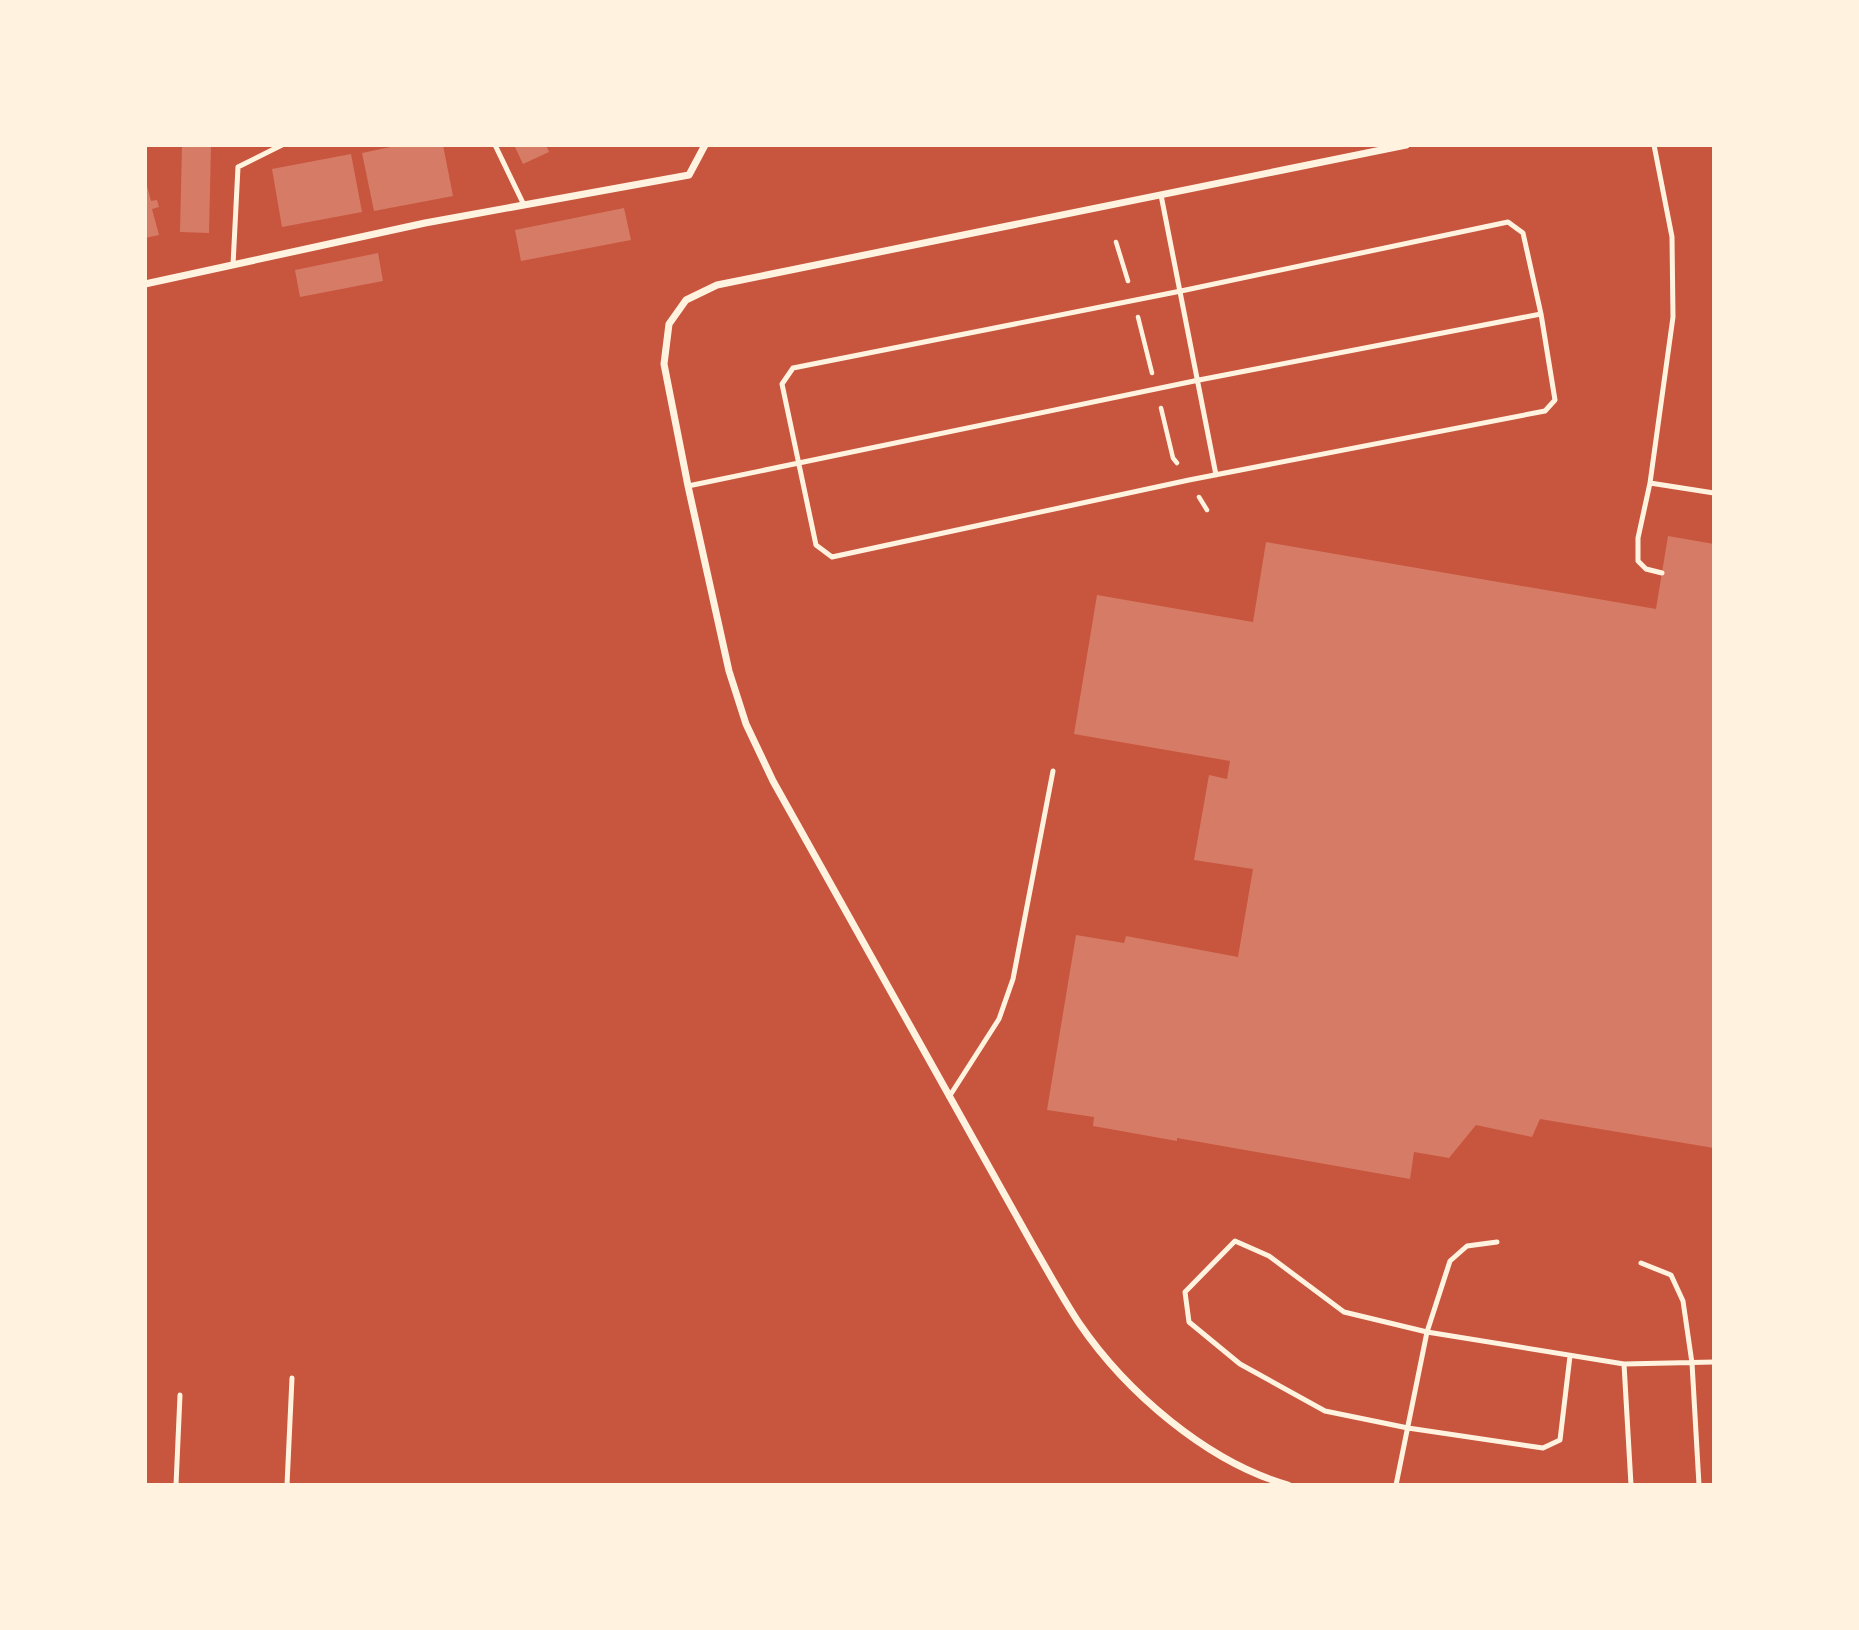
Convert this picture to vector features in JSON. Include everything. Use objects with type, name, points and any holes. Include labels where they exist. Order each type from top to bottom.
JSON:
[{"type":"street","points":[[145,284],[425,223],[689,175],[705,145]]},
{"type":"street","points":[[1288,1485],[1273,1481],[1198,1443],[1149,1403],[1116,1369],[1080,1324],[1035,1249],[774,781],[746,724],[729,671],[664,364],[669,324],[686,300],[717,285],[1406,145]]},
{"type":"lane","points":[[233,265],[238,167],[282,145]]},
{"type":"lane","points":[[495,145],[524,205]]},
{"type":"lane","points":[[1654,145],[1672,237],[1673,317],[1650,483],[1638,538],[1638,561],[1646,569],[1662,573]]},
{"type":"lane","points":[[1161,195],[1216,475]]},
{"type":"lane","points":[[1508,222],[1523,233],[1541,314],[1555,400],[1545,411],[1216,475],[832,556],[816,545],[782,384],[793,368],[1181,291],[1508,222]]},
{"type":"lane","points":[[688,486],[1199,380],[1541,314]]},
{"type":"lane","points":[[1650,483],[1714,493]]},
{"type":"lane","points":[[950,1097],[999,1019],[1013,979],[1053,771]]},
{"type":"lane","points":[[1570,1356],[1560,1440],[1543,1448],[1408,1428],[1325,1411],[1240,1364],[1189,1322],[1185,1292],[1235,1241],[1269,1256],[1344,1312],[1427,1332],[1625,1364],[1714,1362]]},
{"type":"lane","points":[[1396,1485],[1427,1332],[1450,1261],[1467,1246],[1497,1242]]},
{"type":"lane","points":[[1641,1263],[1671,1275],[1683,1301],[1692,1363],[1699,1485]]},
{"type":"lane","points":[[1625,1364],[1631,1485]]},
{"type":"lane","points":[[287,1485],[292,1378]]},
{"type":"lane","points":[[176,1485],[180,1395]]},
{"type":"building","points":[[182,145],[211,145],[209,233],[180,232]]},
{"type":"building","points":[[400,145],[443,145],[453,196],[374,211],[362,153]]},
{"type":"building","points":[[514,145],[546,145],[549,152],[523,164]]},
{"type":"building","points":[[351,154],[362,212],[282,227],[272,169]]},
{"type":"building","points":[[146,182],[151,201],[157,200],[159,207],[152,209],[159,235],[145,238]]},
{"type":"building","points":[[624,208],[631,240],[521,261],[515,230]]},
{"type":"building","points":[[378,253],[383,281],[300,297],[295,270]]},
{"type":"building","points":[[1668,536],[1714,544],[1714,1148],[1540,1119],[1532,1137],[1476,1125],[1449,1158],[1414,1152],[1410,1179],[1093,1126],[1094,1117],[1047,1110],[1076,935],[1124,943],[1126,936],[1238,957],[1253,869],[1194,860],[1209,775],[1227,779],[1230,761],[1074,734],[1097,595],[1253,622],[1266,542],[1656,609]]}]
